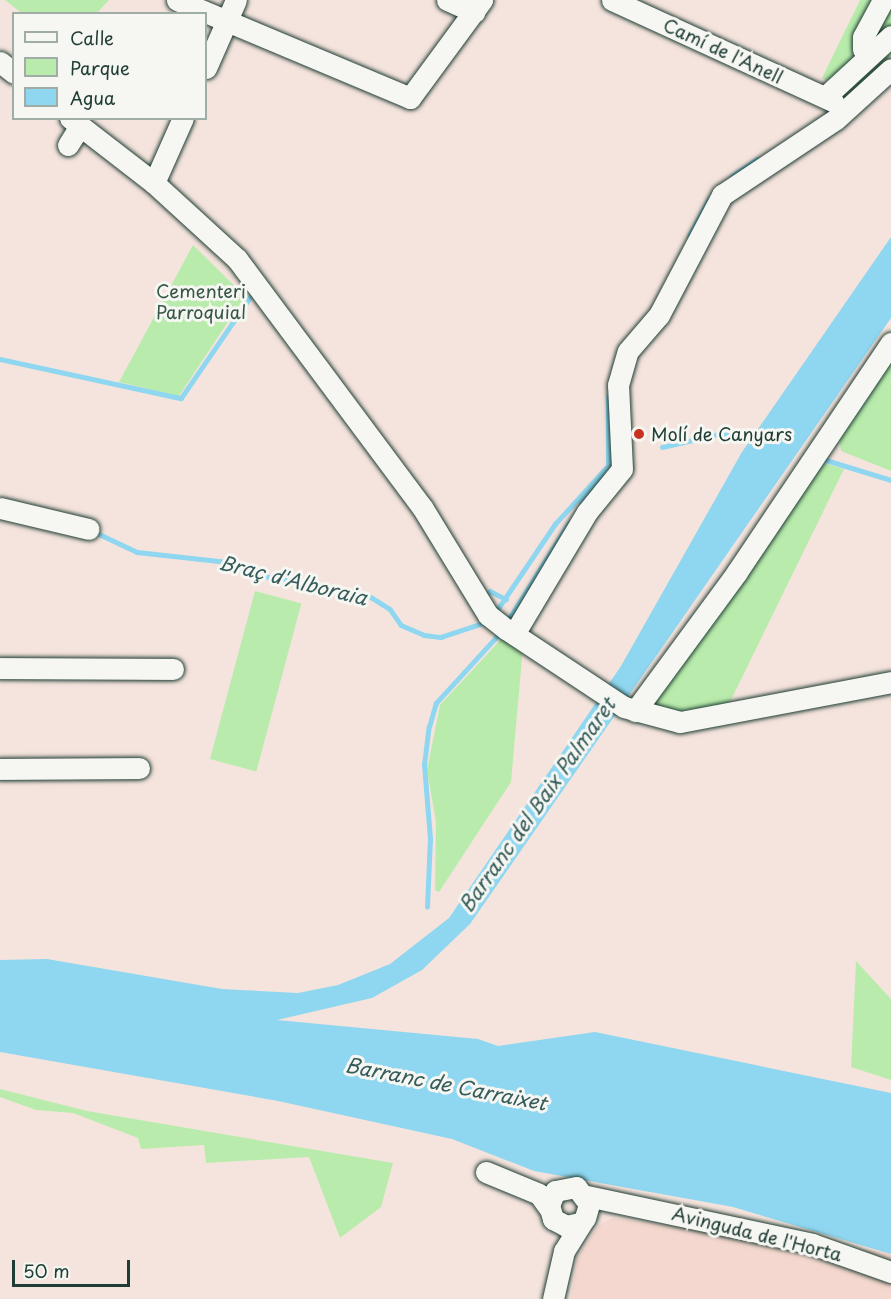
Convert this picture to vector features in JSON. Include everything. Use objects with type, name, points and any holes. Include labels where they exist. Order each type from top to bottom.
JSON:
[{"type":"street","points":[[177,0],[203,12]]},
{"type":"street","points":[[207,66],[236,0]]},
{"type":"street","points":[[207,14],[410,98],[478,6],[447,0]]},
{"type":"street","name":"Camí de l'Anell","points":[[612,0],[829,99],[871,54]]},
{"type":"street","points":[[883,0],[863,37],[863,49],[871,54],[891,36]]},
{"type":"street","points":[[510,632],[588,512],[622,469],[618,385],[628,351],[659,315],[722,195],[836,118],[891,69]]},
{"type":"street","points":[[154,183],[182,120]]},
{"type":"street","points":[[68,146],[75,122],[154,183],[237,259],[422,507],[488,615],[510,632],[630,709],[680,722],[891,682]]},
{"type":"street","points":[[630,709],[737,572],[891,342]]},
{"type":"street","points":[[0,508],[89,529]]},
{"type":"street","points":[[0,668],[173,669]]},
{"type":"street","points":[[0,769],[139,768]]},
{"type":"street","points":[[486,1172],[525,1186],[559,1189],[576,1187],[584,1212],[564,1251],[553,1299]]},
{"type":"street","points":[[525,1186],[553,1215],[564,1251]]},
{"type":"street","points":[[553,1215],[559,1189]]},
{"type":"street","name":"Avinguda de l'Horta","points":[[584,1212],[622,1203],[812,1244],[891,1272]]},
{"type":"street","points":[[553,1215],[584,1212]]},
{"type":"shaded area","points":[[612,1218],[885,1252],[891,1254],[891,1299],[571,1299],[577,1257],[599,1225]]},
{"type":"green space","points":[[5,0],[109,0],[98,12],[20,12]]},
{"type":"green space","points":[[860,0],[891,0],[891,55],[850,93],[822,78]]},
{"type":"green space","name":"Cementeri Parroquial","points":[[193,245],[245,296],[179,396],[119,382]]},
{"type":"green space","points":[[891,357],[891,471],[841,451],[839,436]]},
{"type":"green space","points":[[820,462],[844,469],[728,706],[700,713],[656,710],[655,695]]},
{"type":"green space","points":[[255,591],[301,603],[256,771],[210,759]]},
{"type":"green space","points":[[504,636],[523,647],[511,782],[439,892],[435,890],[436,822],[427,770],[440,705]]},
{"type":"green space","points":[[856,961],[891,999],[891,1080],[851,1067]]},
{"type":"green space","points":[[0,1089],[87,1111],[393,1163],[381,1207],[340,1238],[309,1157],[206,1163],[204,1145],[141,1149],[138,1138],[73,1113],[36,1110],[0,1097]]},
{"type":"water","points":[[891,237],[891,318],[470,924],[422,970],[372,998],[277,1020],[478,1039],[498,1046],[595,1032],[891,1093],[891,1254],[733,1207],[534,1171],[452,1139],[278,1101],[0,1052],[0,960],[47,959],[222,989],[298,993],[338,985],[390,964],[449,918],[621,666],[742,452]]},
{"type":"waterway","points":[[732,176],[757,159]]},
{"type":"waterway","points":[[689,236],[709,199]]},
{"type":"waterway","points":[[0,359],[181,398],[253,293]]},
{"type":"waterway","points":[[581,503],[608,467],[608,397]]},
{"type":"waterway","points":[[662,447],[719,434],[757,438]]},
{"type":"waterway","name":"Braç d'Alboraia","points":[[497,610],[555,524],[616,457]]},
{"type":"waterway","points":[[826,460],[891,480]]},
{"type":"waterway","points":[[510,617],[569,523]]},
{"type":"waterway","name":"Braç d'Alboraia","points":[[97,533],[137,552],[227,562],[253,574],[366,594],[390,609],[401,625],[424,635],[441,637],[480,624]]},
{"type":"waterway","points":[[484,597],[490,591],[506,599]]},
{"type":"waterway","points":[[427,907],[430,839],[424,765],[429,727],[436,703],[499,634]]},
{"type":"place","name":"Molí de Canyars","points":[[639,434]]},
{"type":"water label","name":"Barranc del Baix Palmaret","points":[[537,805]]},
{"type":"water label","name":"Barranc de Carraixet","points":[[446,1084]]}]
